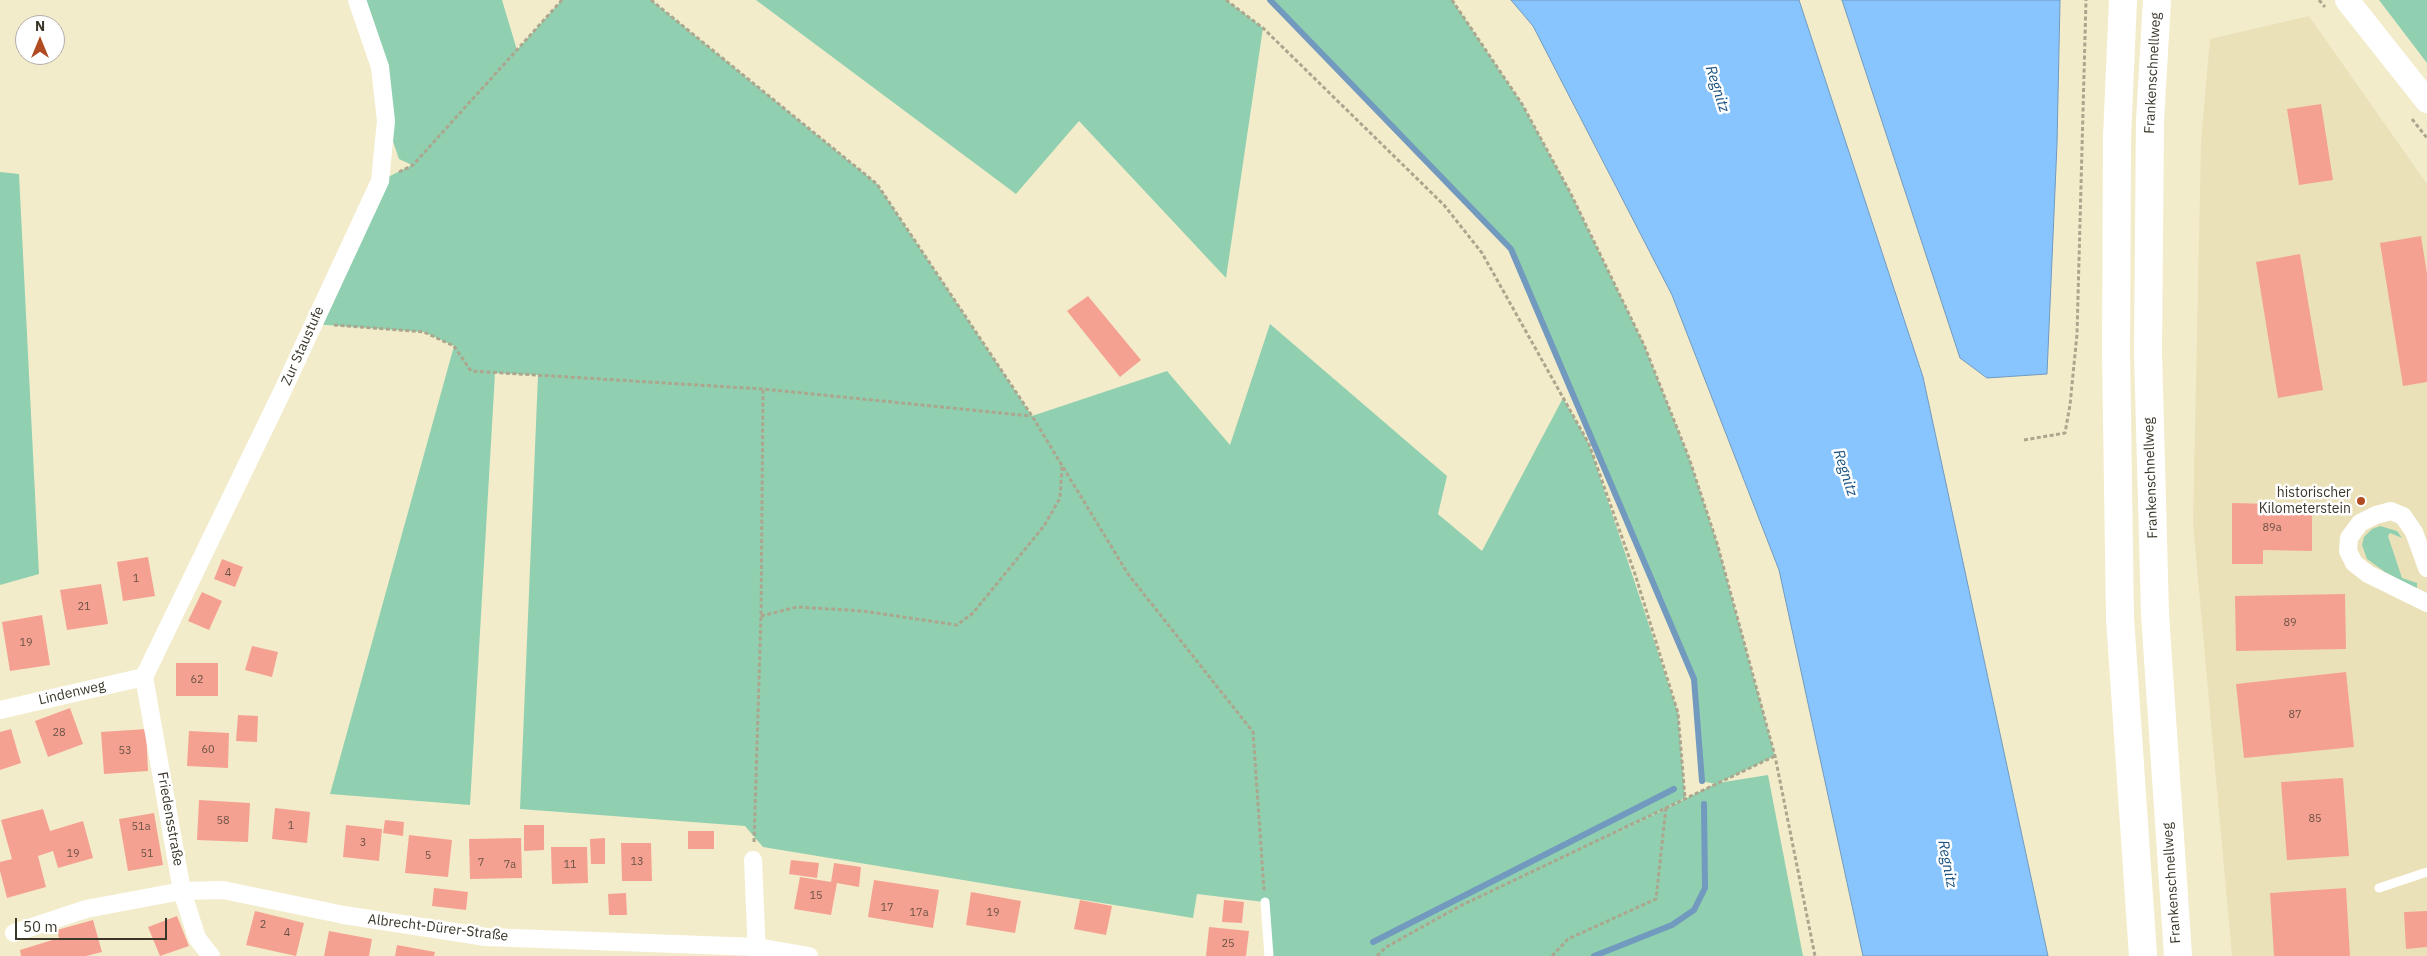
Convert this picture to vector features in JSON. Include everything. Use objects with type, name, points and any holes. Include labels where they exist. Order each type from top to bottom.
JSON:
[{"type":"highway","points":[[2123,0],[2117,137],[2116,352],[2120,618],[2143,956]]},
{"type":"highway","name":"Frankenschnellweg","points":[[2157,0],[2150,121],[2148,352],[2155,614],[2178,956]]},
{"type":"main road","points":[[2347,0],[2427,102]]},
{"type":"street","name":"Zur Staustufe","points":[[144,677],[220,522],[380,181],[386,121],[380,67],[356,0]]},
{"type":"street","points":[[2427,568],[2414,532],[2403,516],[2390,511],[2376,515],[2360,523],[2349,538],[2348,551],[2354,562],[2368,574],[2427,604]]},
{"type":"street","name":"Lindenweg","points":[[0,710],[144,677]]},
{"type":"street","name":"Friedensstraße","points":[[144,677],[182,891],[197,938],[211,956]]},
{"type":"street","points":[[753,860],[757,952]]},
{"type":"street","name":"Albrecht-Dürer-Straße","points":[[14,933],[86,909],[182,891],[223,890],[344,915],[486,937],[809,956]]},
{"type":"street","points":[[197,938],[199,956]]},
{"type":"lane","points":[[2379,888],[2427,872]]},
{"type":"lane","points":[[1265,902],[1268,956]]},
{"type":"path","points":[[380,181],[413,165],[562,0]]},
{"type":"path","points":[[651,0],[877,184],[1032,416],[1128,574],[1253,732],[1265,902]]},
{"type":"path","points":[[1226,0],[1263,28],[1444,206],[1482,253],[1589,444],[1635,574],[1678,713],[1684,798]]},
{"type":"path","points":[[1452,0],[1522,104],[1571,194],[1644,345],[1689,458],[1714,534],[1775,756],[1815,956]]},
{"type":"path","points":[[2024,440],[2065,433],[2070,405],[2077,334],[2086,0]]},
{"type":"path","points":[[313,324],[424,332],[454,346],[471,371],[763,389],[1032,416]]},
{"type":"path","points":[[753,860],[761,616],[763,389]]},
{"type":"path","points":[[761,616],[797,608],[806,608],[863,611],[956,626],[973,613],[1044,526],[1060,498],[1062,466]]},
{"type":"path","points":[[1377,956],[1386,948],[1460,906],[1775,756]]},
{"type":"path","points":[[1552,956],[1568,939],[1656,899],[1666,807]]},
{"type":"shaded area","points":[[2309,16],[2427,184],[2427,956],[2232,956],[2193,524],[2201,141],[2210,39]]},
{"type":"green space","points":[[357,0],[502,0],[517,50],[562,0],[651,0],[877,184],[1032,416],[1167,371],[1230,445],[1270,324],[1447,476],[1438,514],[1482,551],[1563,398],[1589,444],[1678,713],[1685,798],[1613,835],[1715,784],[1702,781],[1694,679],[1511,249],[1270,0],[1452,0],[1522,104],[1571,194],[1644,345],[1689,458],[1717,543],[1775,756],[1718,783],[1768,775],[1803,956],[1269,956],[1264,902],[1197,894],[1193,918],[763,847],[745,826],[520,809],[538,375],[495,373],[470,805],[330,794],[454,346],[424,332],[313,324],[380,181],[412,165],[399,159],[386,121]]},
{"type":"green space","points":[[756,0],[1226,0],[1263,28],[1226,278],[1079,121],[1016,194]]},
{"type":"green space","points":[[2379,0],[2427,0],[2427,63]]},
{"type":"green space","points":[[0,172],[19,174],[39,574],[0,585]]},
{"type":"green space","points":[[2380,526],[2397,531],[2402,538],[2390,533],[2388,536],[2402,578],[2417,583],[2417,589],[2385,572],[2367,559],[2362,545],[2364,537],[2372,529]]},
{"type":"water","name":"Regnitz","points":[[1511,0],[1799,0],[1923,377],[2048,956],[1863,956],[1779,570],[1672,295],[1533,26]]},
{"type":"water","points":[[1842,0],[2060,0],[2057,144],[2047,374],[1987,378],[1960,358]]},
{"type":"building","points":[[2321,104],[2333,180],[2299,185],[2287,109]]},
{"type":"building","points":[[2421,236],[2427,274],[2427,382],[2403,386],[2380,243]]},
{"type":"building","points":[[2300,254],[2323,390],[2278,398],[2256,262]]},
{"type":"building","points":[[1088,296],[1141,360],[1120,377],[1067,311]]},
{"type":"building","points":[[2232,503],[2312,505],[2312,551],[2263,550],[2263,564],[2232,564]]},
{"type":"building","points":[[148,557],[155,596],[123,601],[117,562]]},
{"type":"building","points":[[222,559],[243,567],[235,587],[214,579]]},
{"type":"building","points":[[101,584],[108,624],[67,630],[60,590]]},
{"type":"building","points":[[202,592],[222,601],[209,630],[188,621]]},
{"type":"building","points":[[2345,594],[2346,649],[2236,651],[2235,596]]},
{"type":"building","points":[[42,615],[50,665],[10,671],[2,622]]},
{"type":"building","points":[[252,646],[278,652],[272,677],[245,670]]},
{"type":"building","points":[[176,663],[218,663],[218,696],[176,696]]},
{"type":"building","points":[[2346,672],[2354,747],[2244,758],[2236,684]]},
{"type":"building","points":[[70,708],[83,744],[48,757],[35,721]]},
{"type":"building","points":[[238,715],[258,716],[257,742],[236,741]]},
{"type":"building","points":[[11,729],[21,763],[0,770],[0,732]]},
{"type":"building","points":[[146,729],[148,771],[104,774],[101,732]]},
{"type":"building","points":[[189,731],[229,733],[228,768],[187,766]]},
{"type":"building","points":[[2343,778],[2349,856],[2287,860],[2281,782]]},
{"type":"building","points":[[199,800],[250,803],[248,842],[197,840]]},
{"type":"building","points":[[275,808],[310,812],[307,843],[272,839]]},
{"type":"building","points":[[43,809],[50,831],[83,821],[93,858],[58,868],[53,851],[38,856],[46,887],[7,898],[0,871],[0,862],[12,859],[1,820]]},
{"type":"building","points":[[154,813],[163,865],[128,871],[119,819]]},
{"type":"building","points":[[385,820],[404,822],[403,836],[383,833]]},
{"type":"building","points":[[346,825],[382,829],[379,861],[343,857]]},
{"type":"building","points":[[524,825],[544,825],[544,850],[524,851]]},
{"type":"building","points":[[688,831],[714,831],[714,849],[688,849]]},
{"type":"building","points":[[409,835],[452,840],[448,877],[405,873]]},
{"type":"building","points":[[521,838],[522,878],[470,879],[469,839]]},
{"type":"building","points":[[605,838],[605,864],[591,864],[590,839]]},
{"type":"building","points":[[621,843],[651,843],[652,881],[622,881]]},
{"type":"building","points":[[551,847],[587,847],[588,883],[552,884]]},
{"type":"building","points":[[791,860],[819,863],[817,878],[789,874]]},
{"type":"building","points":[[834,863],[861,867],[859,887],[837,883],[831,915],[794,909],[800,877],[831,882]]},
{"type":"building","points":[[874,880],[939,890],[933,928],[868,917]]},
{"type":"building","points":[[434,888],[468,892],[466,910],[432,906]]},
{"type":"building","points":[[2346,888],[2350,956],[2274,956],[2270,893]]},
{"type":"building","points":[[971,892],[1021,901],[1015,933],[966,925]]},
{"type":"building","points":[[626,893],[627,915],[609,915],[608,894]]},
{"type":"building","points":[[1080,900],[1112,906],[1106,935],[1074,929]]},
{"type":"building","points":[[1224,900],[1244,902],[1242,923],[1222,922]]},
{"type":"building","points":[[255,911],[304,923],[296,956],[246,945]]},
{"type":"building","points":[[2427,911],[2427,947],[2406,949],[2404,912]]},
{"type":"building","points":[[177,916],[189,946],[160,956],[148,927]]},
{"type":"building","points":[[93,920],[102,952],[86,956],[21,956],[20,950],[59,938],[57,930]]},
{"type":"building","points":[[1209,927],[1249,931],[1246,956],[1206,956]]},
{"type":"building","points":[[329,931],[372,939],[369,956],[324,956]]},
{"type":"building","points":[[397,945],[435,952],[434,956],[395,956]]},
{"type":"waterway","points":[[1270,0],[1511,249],[1694,679],[1702,781]]},
{"type":"waterway","points":[[1373,942],[1674,789]]},
{"type":"waterway","points":[[1594,956],[1672,925],[1694,910],[1705,888],[1704,804]]},
{"type":"place","name":"historischer Kilometerstein","points":[[2361,501]]}]
